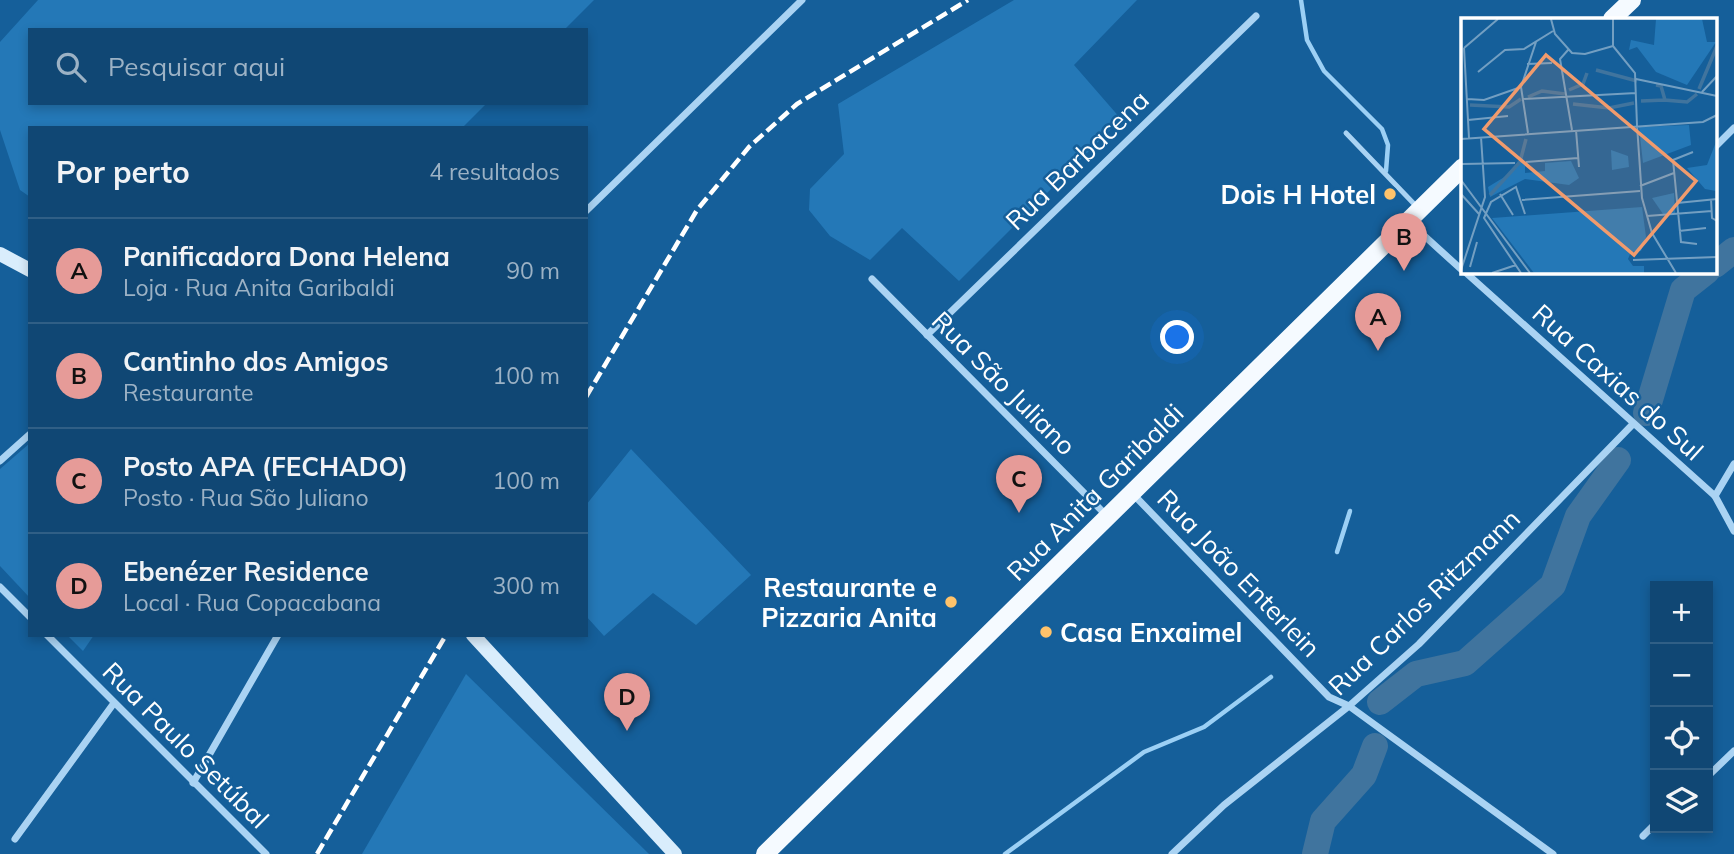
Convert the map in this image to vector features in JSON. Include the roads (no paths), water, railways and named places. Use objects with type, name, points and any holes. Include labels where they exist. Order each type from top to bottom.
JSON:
[{"type":"main road","points":[[1613,18],[1632,0]]},
{"type":"main road","name":"Rua Anita Garibaldi","points":[[765,854],[1461,169]]},
{"type":"main road","points":[[0,254],[28,269]]},
{"type":"main road","points":[[475,637],[675,854]]},
{"type":"street","points":[[588,209],[802,0]]},
{"type":"street","name":"Rua Barbacena","points":[[927,335],[1256,16]]},
{"type":"street","points":[[1716,147],[1734,128]]},
{"type":"street","name":"Rua Caxias do Sul","points":[[1413,215],[1461,269]]},
{"type":"street","name":"Rua Caxias do Sul","points":[[1465,273],[1715,496],[1734,531]]},
{"type":"street","name":"Rua São Juliano","points":[[872,279],[1107,517]]},
{"type":"street","name":"Rua Carlos Ritzmann","points":[[1172,854],[1224,805],[1349,706],[1439,624],[1633,424]]},
{"type":"street","points":[[0,461],[28,436]]},
{"type":"street","points":[[1715,496],[1734,464]]},
{"type":"street","name":"Rua João Enterlein","points":[[1132,493],[1329,697],[1349,706],[1553,854]]},
{"type":"street","points":[[0,587],[28,615]]},
{"type":"street","points":[[0,600],[6,593]]},
{"type":"street","name":"Rua Paulo Setúbal","points":[[49,637],[266,854]]},
{"type":"street","points":[[193,783],[277,637]]},
{"type":"street","points":[[15,839],[114,704]]},
{"type":"street","points":[[1713,771],[1734,751]]},
{"type":"street","points":[[1643,836],[1650,829]]},
{"type":"lane","points":[[1346,133],[1413,215]]},
{"type":"waterway","points":[[1301,0],[1307,40],[1324,71],[1382,129],[1388,145],[1386,171]]},
{"type":"waterway","points":[[1716,264],[1734,250]]},
{"type":"waterway","points":[[1646,413],[1683,290],[1704,273]]},
{"type":"waterway","points":[[1380,702],[1416,674],[1465,663],[1553,585],[1578,516],[1618,460]]},
{"type":"waterway","points":[[1337,552],[1350,511]]},
{"type":"waterway","points":[[1005,854],[1144,752],[1204,727],[1271,677]]},
{"type":"waterway","points":[[1315,854],[1323,821],[1364,775],[1375,746]]},
{"type":"railway","points":[[588,394],[697,210],[749,147],[797,104],[968,0]]},
{"type":"railway","points":[[317,854],[445,637]]},
{"type":"place","name":"Dois H Hotel","points":[[1390,194]]},
{"type":"place","name":"Cantinho dos Amigos","points":[[1404,271]]},
{"type":"place","name":"Panificadora Dona Helena","points":[[1378,351]]},
{"type":"place","name":"Posto APA (FECHADO)","points":[[1019,513]]},
{"type":"place","name":"Restaurante e Pizzaria Anita","points":[[951,602]]},
{"type":"place","name":"Casa Enxaimel","points":[[1046,632]]},
{"type":"place","name":"Ebenézer Residence","points":[[627,731]]}]
